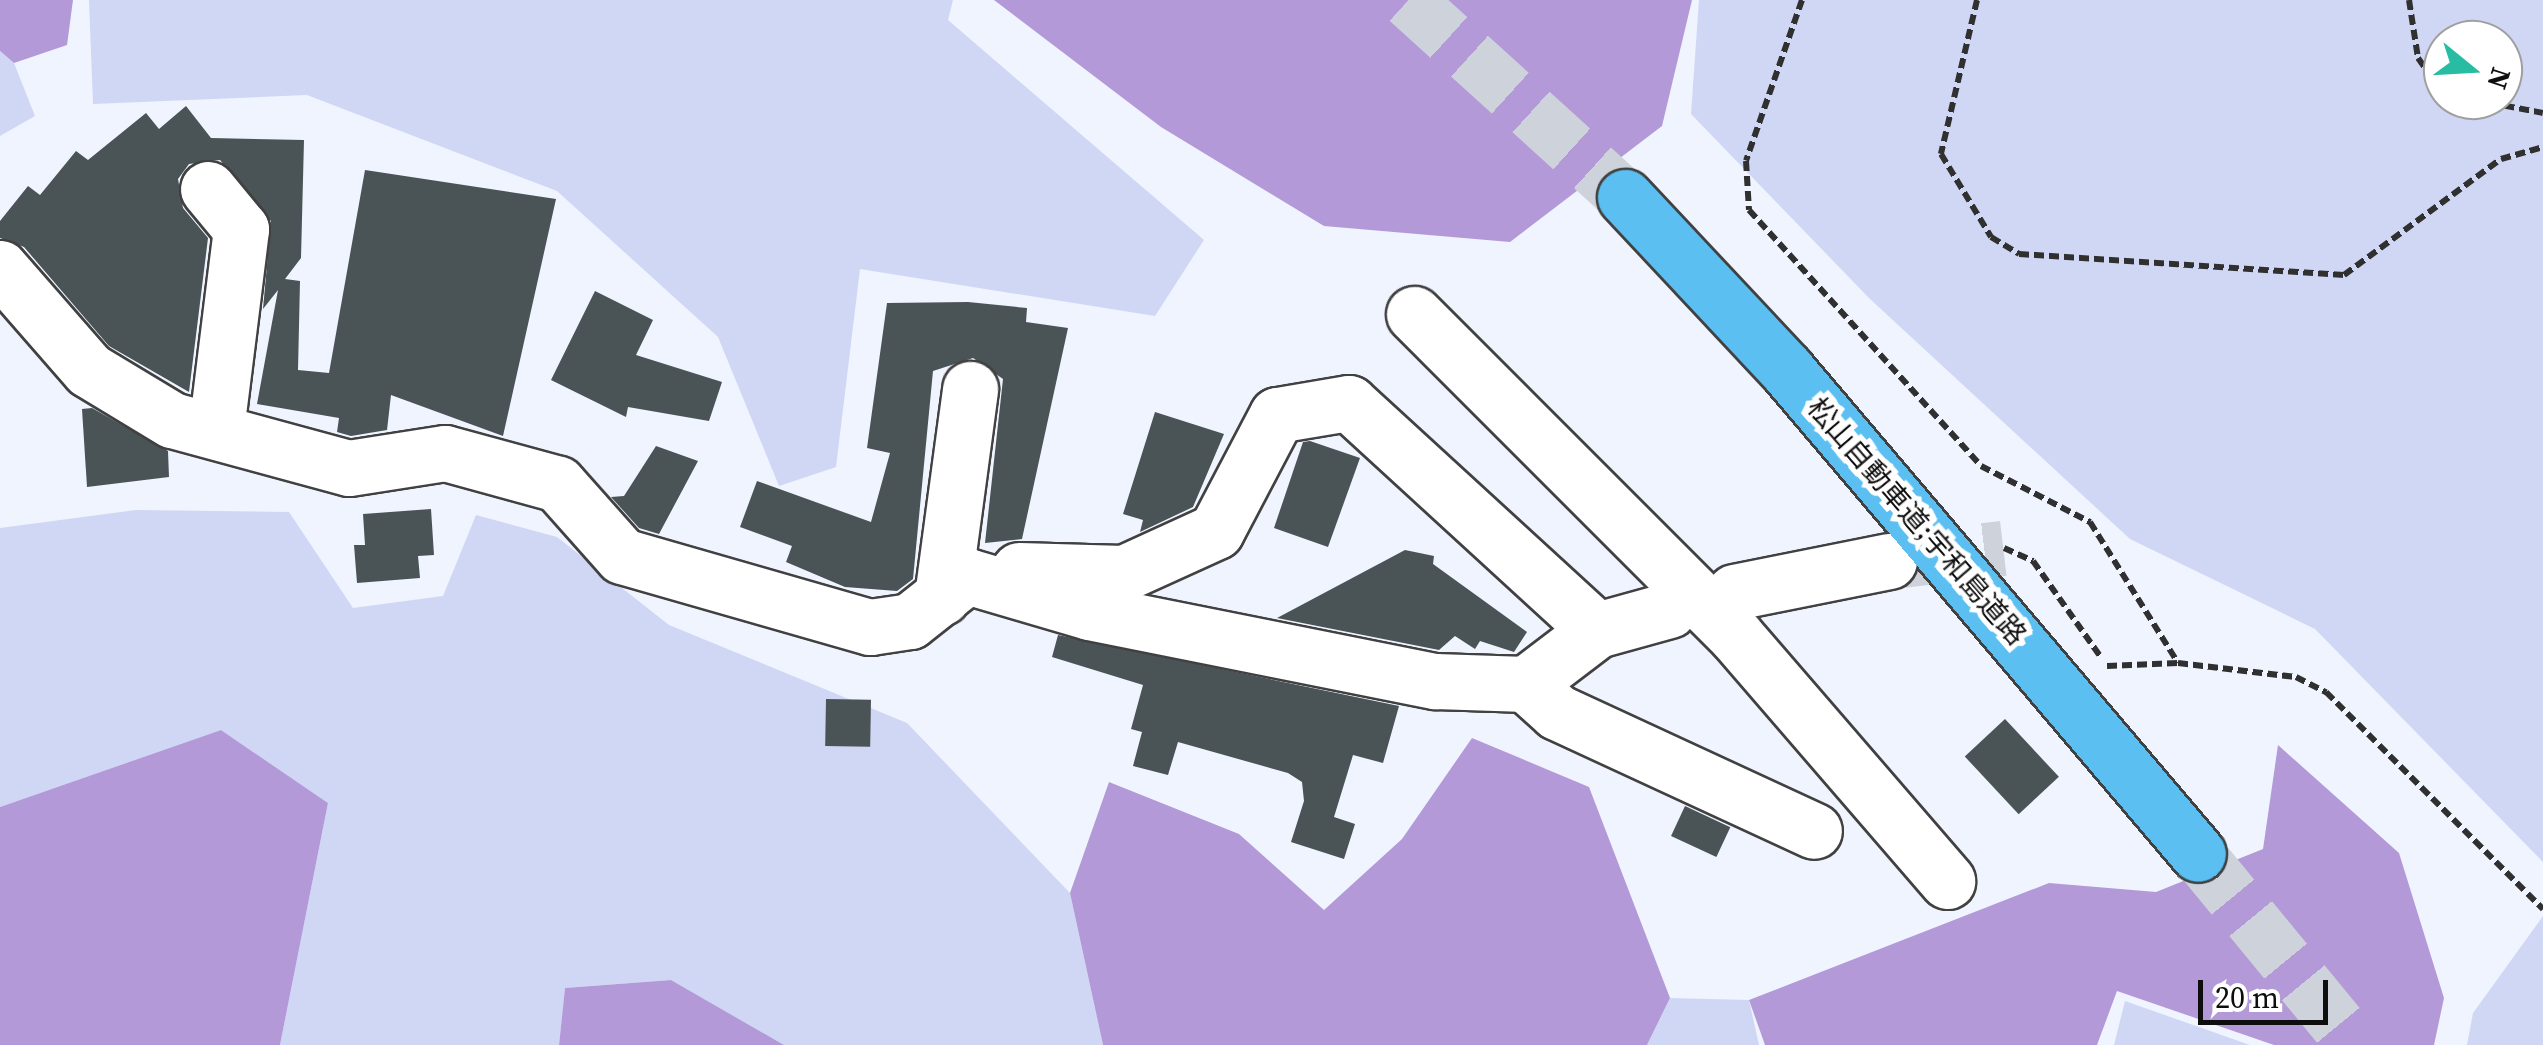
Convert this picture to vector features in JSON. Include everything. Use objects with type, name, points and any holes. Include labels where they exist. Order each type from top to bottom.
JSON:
[{"type":"highway","name":"松山自動車道;宇和島道路","points":[[1625,197],[1786,369],[2198,854]]},
{"type":"street","points":[[208,189],[241,229],[216,431]]},
{"type":"street","points":[[0,268],[89,370],[172,420],[349,468],[445,453],[558,484],[622,556],[870,627],[910,621],[955,587],[995,569],[1124,573],[1216,532],[1277,415],[1349,403],[1597,630]]},
{"type":"street","points":[[1414,314],[1722,620],[1947,881]]},
{"type":"street","points":[[955,587],[970,389]]},
{"type":"street","points":[[1734,592],[1889,561]]},
{"type":"street","points":[[955,587],[1435,681],[1526,684],[1597,630],[1669,610]]},
{"type":"street","points":[[1526,684],[1557,712],[1814,831]]},
{"type":"path","points":[[1802,0],[1746,161],[1749,210],[1981,466],[2090,522],[2178,664]]},
{"type":"path","points":[[1977,0],[1941,154],[1991,237],[2019,254],[2344,274],[2501,159],[2543,147]]},
{"type":"path","points":[[2409,0],[2418,58],[2423,65]]},
{"type":"path","points":[[2003,548],[2033,562],[2110,669],[2178,664],[2296,677],[2326,692],[2543,909]]},
{"type":"shaded area","points":[[0,0],[73,0],[67,45],[14,63],[0,51]]},
{"type":"shaded area","points":[[89,0],[953,0],[948,20],[1204,240],[1155,316],[860,269],[836,467],[779,486],[718,337],[557,191],[307,95],[93,104]]},
{"type":"shaded area","points":[[994,0],[1692,0],[1662,126],[1510,242],[1324,226],[1161,127]]},
{"type":"shaded area","points":[[1699,0],[2543,0],[2543,862],[2315,629],[2130,539],[1870,299],[1691,114]]},
{"type":"shaded area","points":[[0,51],[14,63],[35,116],[0,136]]},
{"type":"shaded area","points":[[136,510],[289,512],[353,608],[443,596],[476,515],[557,537],[669,625],[907,723],[1070,893],[1103,1045],[784,1045],[671,980],[565,988],[559,1045],[280,1045],[328,803],[221,730],[0,807],[0,528]]},
{"type":"shaded area","points":[[221,730],[328,803],[280,1045],[0,1045],[0,807]]},
{"type":"shaded area","points":[[1472,738],[1589,787],[1670,998],[1647,1045],[1103,1045],[1070,893],[1109,782],[1239,834],[1324,910],[1402,839]]},
{"type":"shaded area","points":[[2278,745],[2399,853],[2444,998],[2434,1045],[2274,1045],[2117,991],[2097,1045],[1765,1045],[1749,1000],[2049,883],[2156,892],[2263,849]]},
{"type":"shaded area","points":[[2543,916],[2543,1045],[2467,1045],[2473,1013]]},
{"type":"shaded area","points":[[671,980],[784,1045],[559,1045],[565,988]]},
{"type":"shaded area","points":[[1670,998],[1749,1000],[1759,1045],[1647,1045]]},
{"type":"shaded area","points":[[2125,1001],[2250,1045],[2114,1045]]},
{"type":"building","points":[[186,106],[211,138],[304,140],[301,258],[285,279],[300,281],[298,370],[329,373],[365,170],[556,199],[503,436],[391,395],[387,430],[351,436],[337,432],[339,418],[257,404],[278,290],[263,309],[271,221],[220,160],[189,164],[178,179],[183,208],[208,238],[189,392],[109,346],[24,247],[0,238],[0,221],[28,186],[40,195],[76,151],[88,160],[146,113],[159,129]]},
{"type":"building","points":[[595,291],[653,320],[636,355],[722,382],[709,421],[628,407],[626,417],[551,380]]},
{"type":"building","points":[[968,302],[1027,308],[1026,322],[1068,328],[1022,539],[985,543],[1003,379],[973,358],[933,371],[913,579],[897,591],[845,587],[786,562],[792,546],[740,527],[757,481],[871,522],[890,453],[867,448],[887,303]]},
{"type":"building","points":[[92,408],[168,451],[169,477],[87,487],[82,409]]},
{"type":"building","points":[[1155,412],[1224,434],[1193,507],[1140,532],[1143,520],[1123,514]]},
{"type":"building","points":[[1303,442],[1360,458],[1328,547],[1274,528]]},
{"type":"building","points":[[656,446],[698,461],[659,534],[639,528],[611,497],[624,496]]},
{"type":"building","points":[[431,509],[434,555],[418,556],[420,578],[357,583],[354,545],[365,545],[363,514]]},
{"type":"building","points":[[1405,550],[1434,556],[1433,564],[1527,632],[1514,652],[1480,641],[1475,649],[1455,636],[1439,650],[1277,618]]},
{"type":"building","points":[[1058,635],[1399,706],[1383,763],[1353,755],[1334,817],[1355,824],[1344,859],[1291,842],[1304,801],[1302,782],[1288,773],[1178,742],[1168,775],[1133,766],[1142,732],[1131,729],[1143,685],[1052,657]]},
{"type":"building","points":[[826,699],[871,700],[870,747],[825,746]]},
{"type":"building","points":[[2005,719],[2059,777],[2019,814],[1965,757]]},
{"type":"building","points":[[1685,806],[1730,827],[1716,857],[1671,836]]},
{"type":"tunnel","points":[[1408,0],[1625,197]]},
{"type":"tunnel","points":[[1902,560],[2003,548]]},
{"type":"tunnel","points":[[2198,854],[2355,1045]]}]
